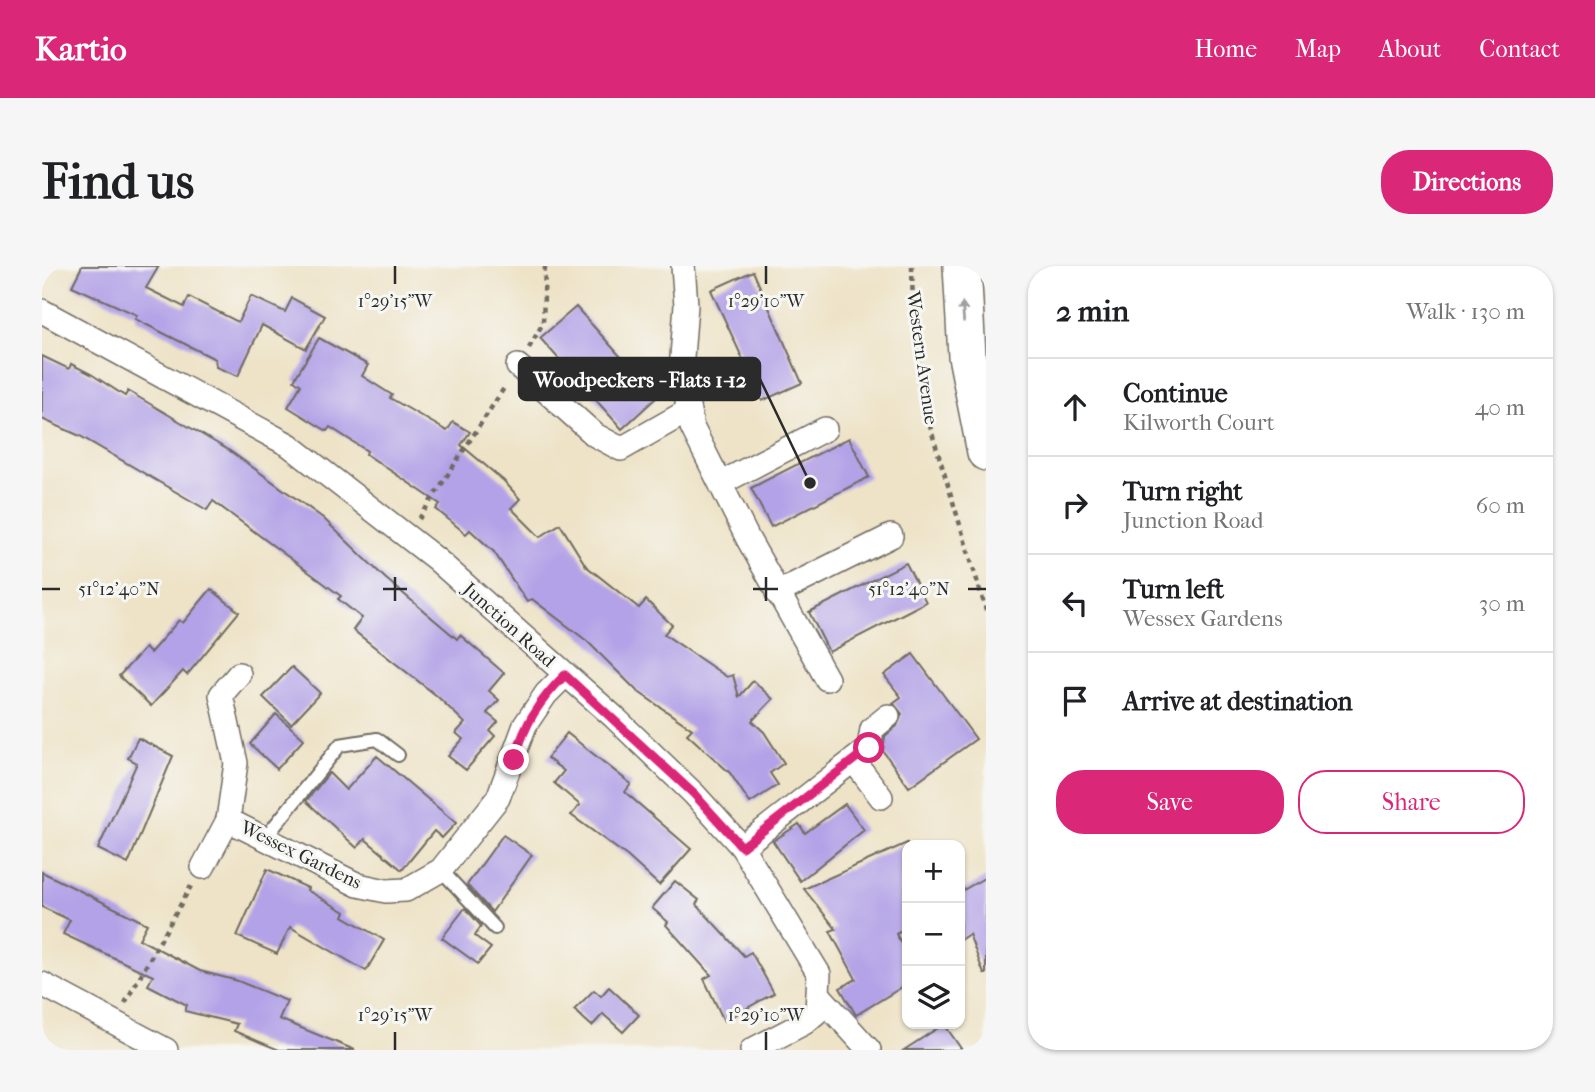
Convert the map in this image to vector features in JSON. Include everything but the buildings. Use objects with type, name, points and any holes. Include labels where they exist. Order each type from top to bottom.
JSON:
[{"type":"main road","points":[[962,266],[967,356],[986,452]]},
{"type":"street","points":[[683,266],[686,305],[681,370],[686,412],[777,593],[827,679]]},
{"type":"street","name":"Junction Road","points":[[42,312],[289,445],[436,559],[694,794],[742,847],[819,974],[820,996],[869,1050]]},
{"type":"street","points":[[518,366],[595,435],[621,449],[686,412]]},
{"type":"street","points":[[721,483],[825,429]]},
{"type":"street","points":[[777,593],[891,537]]},
{"type":"street","points":[[228,820],[236,763],[221,695],[239,674]]},
{"type":"street","name":"Wessex Gardens","points":[[203,867],[228,820],[358,885],[386,891],[406,890],[441,870],[498,798],[525,725],[546,694],[565,675]]},
{"type":"street","points":[[742,847],[869,748],[872,729],[888,716]]},
{"type":"street","points":[[854,761],[881,797]]},
{"type":"street","points":[[42,984],[122,1034],[166,1050]]},
{"type":"street","points":[[752,1050],[804,1023],[817,1012],[820,996]]},
{"type":"lane","points":[[265,838],[340,745],[377,739],[398,755]]},
{"type":"lane","points":[[441,870],[495,928]]},
{"type":"path","points":[[407,537],[543,323],[545,266]]},
{"type":"path","name":"Western Avenue","points":[[912,266],[913,317],[928,420],[986,610]]},
{"type":"path","points":[[122,1034],[203,867]]},
{"type":"place","name":"Woodpeckers - Flats 1-12","points":[[810,483]]},
{"type":"route","points":[[514,760],[525,725],[546,694],[565,675],[614,717],[694,794],[742,847],[869,748]]}]
